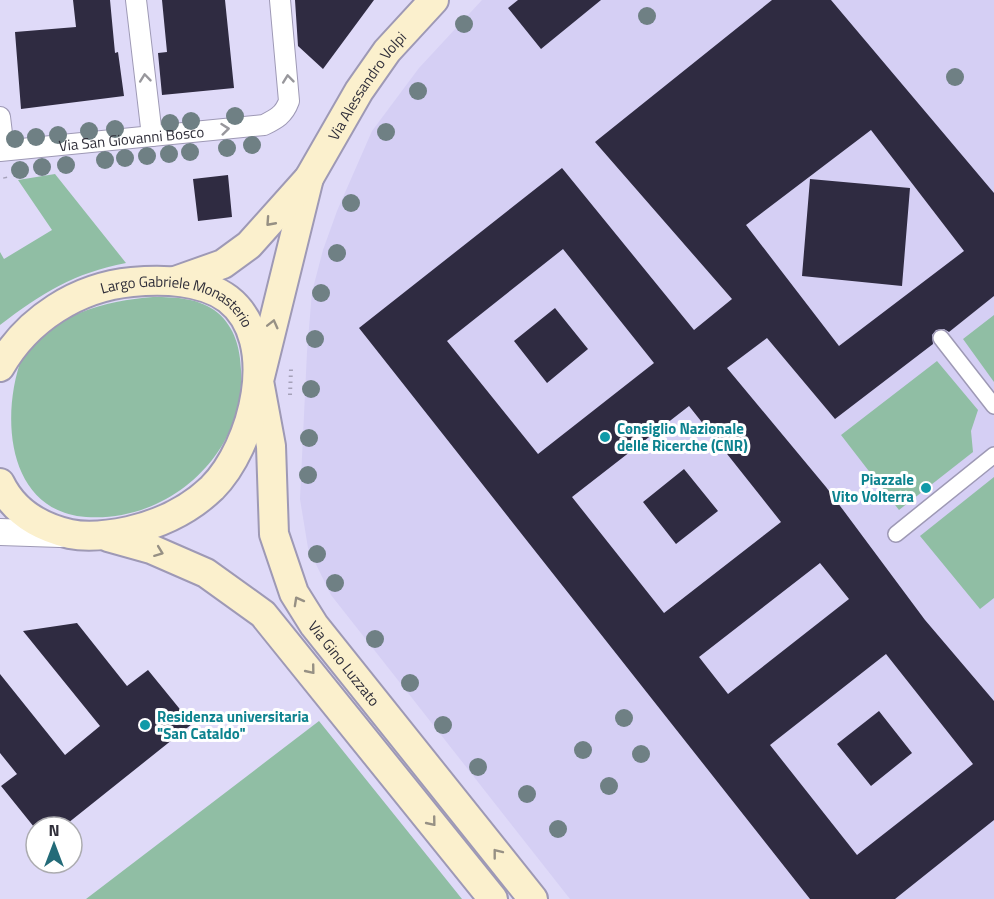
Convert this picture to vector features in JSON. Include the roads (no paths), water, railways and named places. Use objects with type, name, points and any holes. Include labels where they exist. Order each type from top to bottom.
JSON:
[{"type":"main road","name":"Via Alessandro Volpi","points":[[173,282],[209,271],[234,258],[249,245],[309,178],[375,67],[434,0]]},
{"type":"main road","name":"Via Alessandro Volpi","points":[[259,381],[309,178]]},
{"type":"main road","name":"Largo Gabriele Monasterio","points":[[0,367],[13,346],[33,326],[77,296],[124,283],[173,282],[219,293],[238,309],[251,336],[259,381],[243,438],[236,454],[213,487],[186,508],[144,528],[90,535],[50,529],[34,521],[11,500],[0,483]]},
{"type":"main road","name":"Via Gino Luzzato","points":[[259,381],[271,446],[274,534],[297,599],[314,625],[533,899]]},
{"type":"main road","name":"Via Gino Luzzato","points":[[90,535],[184,562],[224,585],[263,614],[494,899]]},
{"type":"street","points":[[136,0],[152,136]]},
{"type":"street","name":"Via San Giovanni Bosco","points":[[2,151],[264,125],[285,112],[289,101],[280,0]]},
{"type":"street","points":[[0,117],[2,151]]},
{"type":"street","points":[[941,338],[994,406]]},
{"type":"street","points":[[896,534],[994,455]]},
{"type":"street","points":[[0,532],[90,535]]},
{"type":"place","name":"Consiglio Nazionale delle Ricerche (CNR)","points":[[605,437]]},
{"type":"place","name":"Piazzale Vito Volterra","points":[[926,488]]},
{"type":"place","name":"Residenza universitaria \"San Cataldo\"","points":[[145,725]]}]
